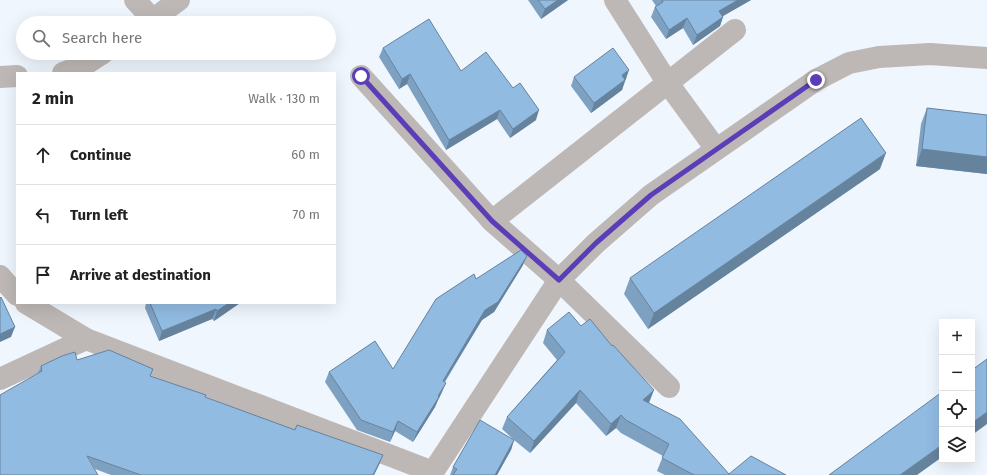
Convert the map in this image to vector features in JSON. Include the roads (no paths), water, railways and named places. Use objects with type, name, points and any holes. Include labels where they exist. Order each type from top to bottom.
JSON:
[{"type":"street","points":[[136,0],[147,16]]},
{"type":"street","points":[[157,16],[179,0]]},
{"type":"street","points":[[615,0],[667,82],[716,149]]},
{"type":"street","points":[[492,221],[735,30]]},
{"type":"street","points":[[28,304],[86,339],[432,473],[559,280],[596,243],[651,195],[816,80],[849,63],[879,57],[930,54],[987,58]]},
{"type":"street","points":[[66,72],[92,60]]},
{"type":"street","points":[[0,77],[16,76]]},
{"type":"street","points":[[361,76],[492,221],[559,280],[669,388]]},
{"type":"street","points":[[0,276],[16,294]]},
{"type":"street","points":[[0,379],[86,339]]}]
